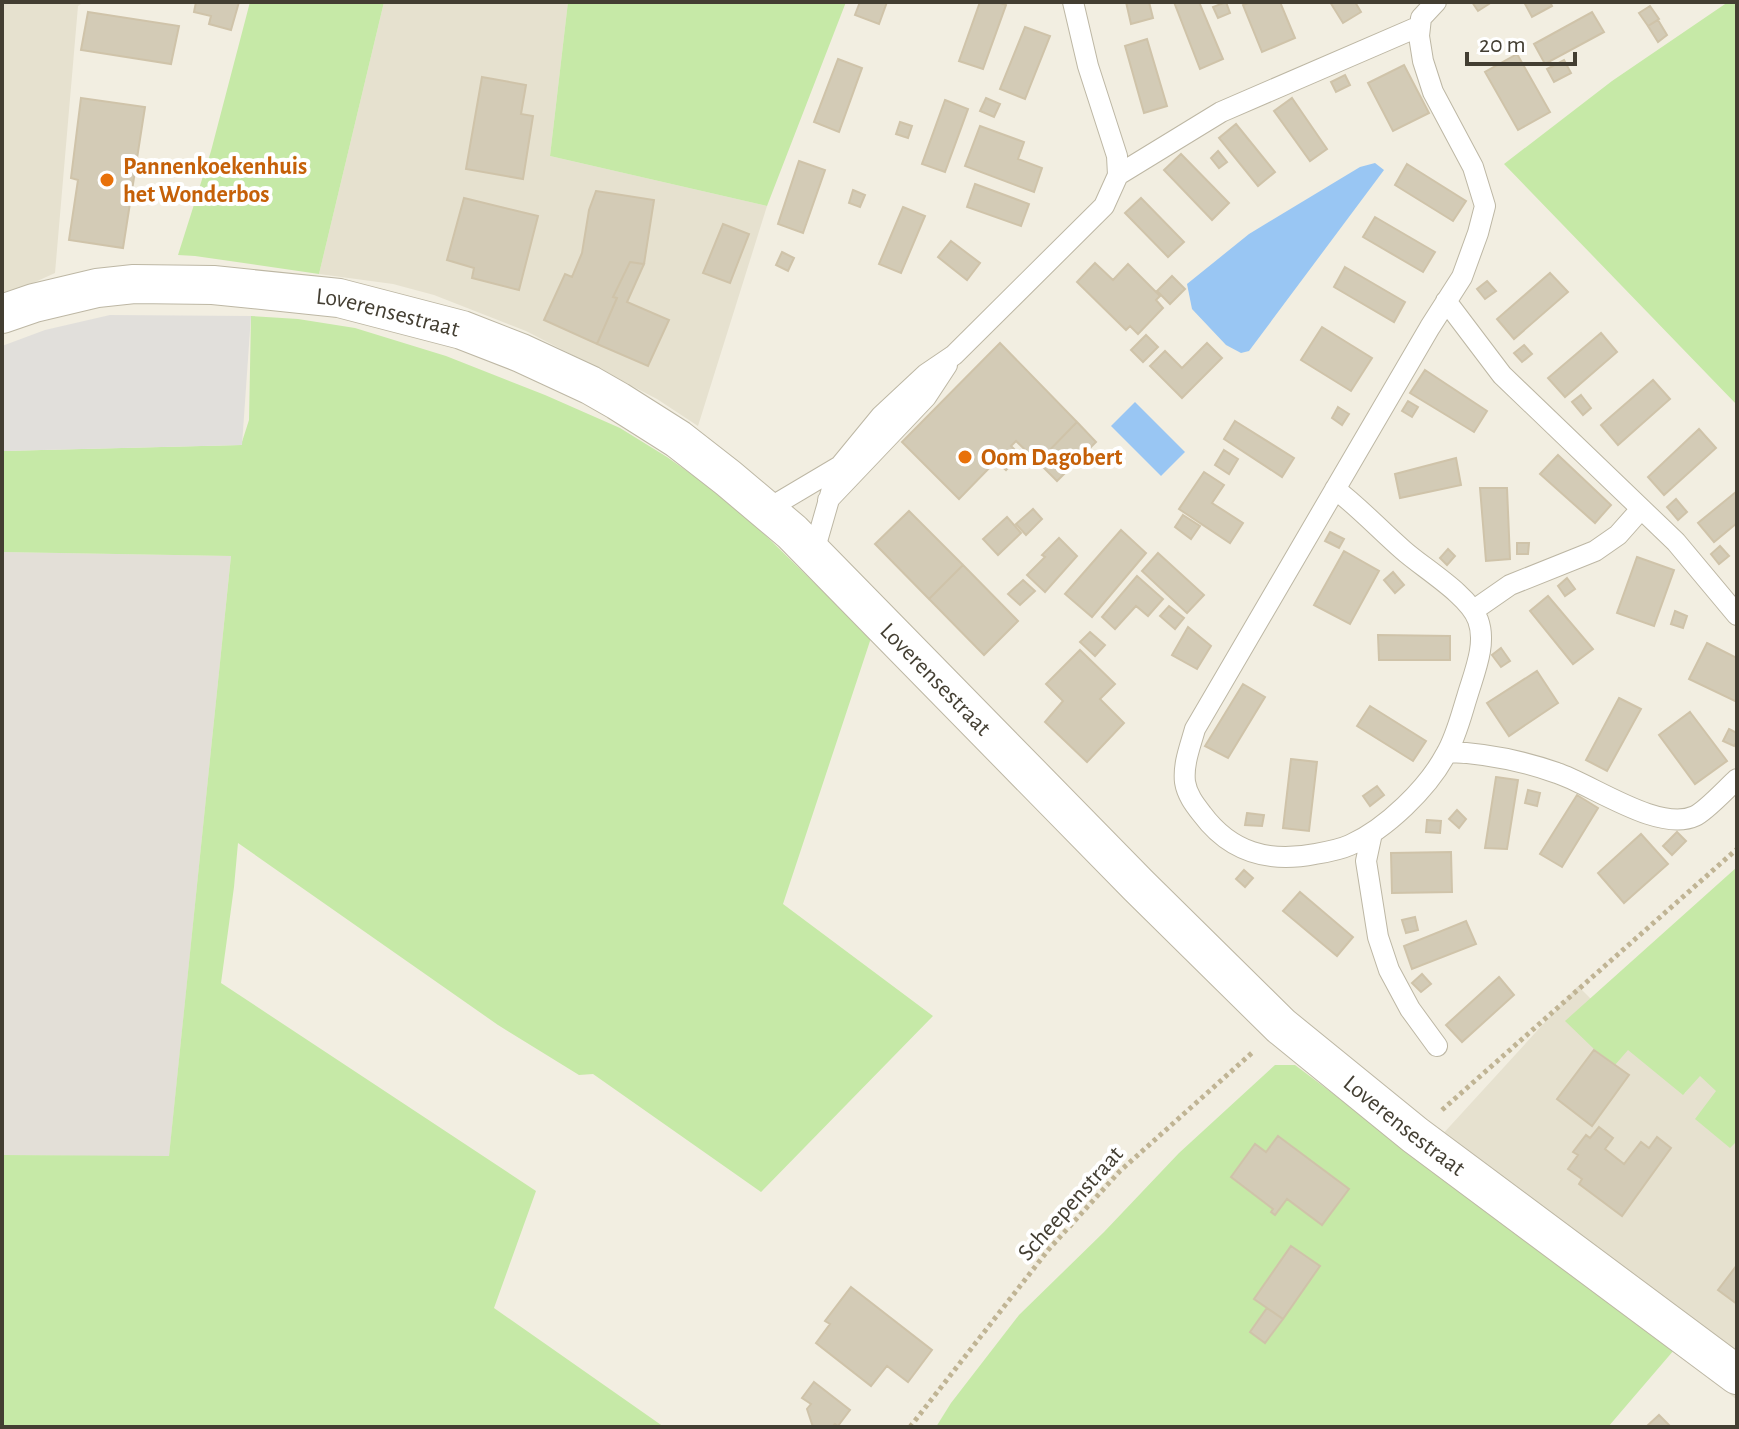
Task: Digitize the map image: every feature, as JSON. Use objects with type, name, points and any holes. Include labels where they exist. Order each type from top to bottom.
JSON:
[{"type":"street","name":"Loverensestraat","points":[[2,314],[97,288],[149,284],[213,285],[339,298],[462,330],[590,385],[678,439],[792,532],[1139,886],[1281,1026],[1415,1135],[1737,1375]]},
{"type":"lane","points":[[813,555],[840,466],[881,416],[926,374],[954,355],[1104,206],[1118,175],[1117,156],[1088,66],[1073,2]]},
{"type":"lane","points":[[1335,489],[1474,610],[1480,622],[1480,653],[1447,752],[1410,801],[1372,833],[1353,844],[1324,853],[1289,858],[1263,855],[1229,842],[1218,833],[1192,801],[1185,785],[1185,764],[1195,729],[1335,489],[1446,301],[1462,277],[1470,258],[1485,206],[1473,167],[1433,92],[1423,61],[1419,36],[1421,18],[1436,2]]},
{"type":"lane","points":[[1118,175],[1221,112],[1420,26]]},
{"type":"lane","points":[[1446,301],[1502,375],[1676,542],[1737,615]]},
{"type":"lane","points":[[828,500],[926,397],[954,355]]},
{"type":"lane","points":[[766,510],[840,466]]},
{"type":"lane","points":[[1474,610],[1510,585],[1595,551],[1618,535],[1641,509]]},
{"type":"lane","points":[[1447,752],[1473,752],[1520,761],[1578,781],[1636,810],[1679,820],[1696,816],[1737,779]]},
{"type":"lane","points":[[1372,833],[1366,861],[1378,937],[1389,970],[1410,1009],[1437,1046]]},
{"type":"path","points":[[1415,1135],[1737,849]]},
{"type":"path","name":"Scheepenstraat","points":[[910,1427],[1049,1249],[1109,1182],[1281,1026]]},
{"type":"shaded area","points":[[2,2],[84,2],[78,6],[55,273],[2,297]]},
{"type":"shaded area","points":[[384,2],[568,2],[550,156],[767,206],[698,426],[657,399],[526,331],[434,295],[393,284],[319,274]]},
{"type":"shaded area","points":[[110,315],[251,316],[242,445],[2,451],[2,346],[45,330]]},
{"type":"shaded area","points":[[2,552],[231,556],[169,1157],[2,1155]]},
{"type":"shaded area","points":[[1578,986],[1685,1093],[1737,1022],[1737,1400],[1430,1148]]},
{"type":"green space","points":[[250,2],[384,2],[319,274],[178,255],[211,151]]},
{"type":"green space","points":[[568,2],[846,2],[767,206],[550,156]]},
{"type":"green space","points":[[1728,2],[1737,2],[1737,405],[1504,164],[1612,81]]},
{"type":"green space","points":[[251,316],[298,319],[355,328],[446,356],[620,428],[731,502],[871,638],[783,904],[933,1016],[761,1192],[593,1074],[579,1075],[498,1025],[238,843],[221,983],[536,1191],[494,1308],[664,1427],[2,1427],[2,1155],[169,1156],[231,556],[2,552],[2,451],[241,445],[249,420]]},
{"type":"green space","points":[[1737,867],[1737,1141],[1730,1148],[1695,1119],[1716,1091],[1700,1076],[1683,1095],[1628,1050],[1615,1065],[1565,1021]]},
{"type":"green space","points":[[1275,1065],[1295,1065],[1674,1350],[1608,1427],[936,1427],[1019,1315],[1179,1153]]},
{"type":"water","points":[[1375,163],[1384,170],[1249,351],[1241,353],[1226,345],[1192,309],[1187,284],[1249,234],[1360,167]]},
{"type":"water","points":[[1135,402],[1185,452],[1161,476],[1111,426]]},
{"type":"building","points":[[196,2],[239,2],[231,30],[209,24],[211,16],[194,12]]},
{"type":"building","points":[[860,2],[887,2],[879,24],[855,15]]},
{"type":"building","points":[[980,2],[1006,5],[983,69],[959,61]]},
{"type":"building","points":[[1126,2],[1149,2],[1153,18],[1131,24]]},
{"type":"building","points":[[1174,2],[1199,2],[1223,59],[1200,69]]},
{"type":"building","points":[[1226,2],[1230,13],[1218,18],[1213,7]]},
{"type":"building","points":[[1280,2],[1295,38],[1262,52],[1243,5]]},
{"type":"building","points":[[1330,2],[1355,2],[1361,12],[1343,23]]},
{"type":"building","points":[[1472,2],[1488,2],[1489,4],[1478,11]]},
{"type":"building","points":[[1524,2],[1550,2],[1552,6],[1532,17]]},
{"type":"building","points":[[1650,6],[1659,19],[1648,26],[1639,13]]},
{"type":"building","points":[[88,12],[179,26],[171,64],[81,50]]},
{"type":"building","points":[[1592,12],[1604,32],[1545,64],[1534,44]]},
{"type":"building","points":[[1658,20],[1667,35],[1658,42],[1648,26]]},
{"type":"building","points":[[1025,27],[1050,36],[1025,99],[1000,89]]},
{"type":"building","points":[[1147,39],[1167,106],[1144,113],[1125,46]]},
{"type":"building","points":[[1517,54],[1550,112],[1518,130],[1485,72]]},
{"type":"building","points":[[838,59],[862,68],[839,132],[814,122]]},
{"type":"building","points":[[1564,60],[1571,73],[1554,82],[1547,69]]},
{"type":"building","points":[[1404,65],[1429,113],[1393,131],[1368,83]]},
{"type":"building","points":[[1345,75],[1350,85],[1336,92],[1331,82]]},
{"type":"building","points":[[482,77],[526,85],[521,114],[533,116],[523,179],[466,169]]},
{"type":"building","points":[[81,98],[145,107],[123,248],[69,240],[78,180],[71,178]]},
{"type":"building","points":[[986,98],[1000,104],[994,117],[980,111]]},
{"type":"building","points":[[1292,98],[1327,149],[1310,161],[1274,111]]},
{"type":"building","points":[[945,100],[968,109],[945,172],[922,164]]},
{"type":"building","points":[[900,122],[912,126],[908,138],[896,134]]},
{"type":"building","points":[[1236,124],[1275,172],[1258,186],[1219,138]]},
{"type":"building","points":[[980,126],[1024,142],[1018,159],[1042,168],[1034,192],[965,166]]},
{"type":"building","points":[[1218,151],[1227,162],[1219,168],[1211,158]]},
{"type":"building","points":[[1181,154],[1229,203],[1212,220],[1164,170]]},
{"type":"building","points":[[799,161],[825,170],[803,233],[778,224]]},
{"type":"building","points":[[1407,164],[1466,201],[1453,221],[1395,185]]},
{"type":"building","points":[[975,184],[1029,204],[1021,226],[967,207]]},
{"type":"building","points":[[853,190],[865,195],[860,207],[849,203]]},
{"type":"building","points":[[596,191],[654,200],[644,264],[630,262],[613,297],[617,298],[597,344],[544,320],[565,274],[572,277],[582,253],[589,210]]},
{"type":"building","points":[[464,198],[538,216],[519,290],[472,278],[474,268],[447,260]]},
{"type":"building","points":[[1141,198],[1184,242],[1168,257],[1125,213]]},
{"type":"building","points":[[903,207],[925,216],[901,273],[879,264]]},
{"type":"building","points":[[1375,217],[1435,252],[1423,272],[1363,237]]},
{"type":"building","points":[[723,224],[749,234],[730,283],[703,273]]},
{"type":"building","points":[[951,241],[980,263],[967,280],[938,257]]},
{"type":"building","points":[[782,252],[794,258],[788,271],[776,265]]},
{"type":"building","points":[[630,262],[644,264],[627,302],[669,320],[648,366],[597,344],[617,298],[613,297]]},
{"type":"building","points":[[1095,263],[1113,280],[1128,264],[1160,296],[1156,300],[1163,308],[1138,334],[1130,326],[1126,330],[1077,282]]},
{"type":"building","points":[[1345,267],[1405,302],[1394,322],[1334,287]]},
{"type":"building","points":[[1550,273],[1568,292],[1514,339],[1497,319]]},
{"type":"building","points":[[1172,276],[1185,289],[1170,304],[1157,291]]},
{"type":"building","points":[[1487,281],[1496,291],[1485,299],[1477,289]]},
{"type":"building","points":[[1322,327],[1372,358],[1351,391],[1301,360]]},
{"type":"building","points":[[1601,333],[1617,352],[1565,397],[1548,378]]},
{"type":"building","points":[[1146,335],[1158,347],[1143,362],[1131,350]]},
{"type":"building","points":[[1000,343],[1077,422],[1038,462],[1016,441],[1011,446],[1020,455],[1006,470],[996,461],[959,499],[902,442]]},
{"type":"building","points":[[1207,343],[1222,358],[1182,398],[1150,366],[1165,351],[1182,368]]},
{"type":"building","points":[[1524,345],[1532,354],[1522,362],[1514,353]]},
{"type":"building","points":[[1425,370],[1487,411],[1474,432],[1410,393]]},
{"type":"building","points":[[1653,380],[1670,399],[1618,445],[1601,425]]},
{"type":"building","points":[[1581,395],[1591,408],[1583,415],[1572,402]]},
{"type":"building","points":[[1408,401],[1418,407],[1412,417],[1402,411]]},
{"type":"building","points":[[1338,407],[1349,414],[1342,425],[1332,418]]},
{"type":"building","points":[[1235,421],[1294,458],[1282,477],[1224,439]]},
{"type":"building","points":[[1077,422],[1096,442],[1057,481],[1038,462]]},
{"type":"building","points":[[1699,429],[1716,448],[1664,495],[1648,477]]},
{"type":"building","points":[[1224,450],[1238,459],[1229,474],[1215,465]]},
{"type":"building","points":[[1558,455],[1611,505],[1595,523],[1540,474]]},
{"type":"building","points":[[1456,458],[1461,485],[1400,498],[1395,474]]},
{"type":"building","points":[[1204,472],[1224,485],[1212,503],[1243,523],[1230,543],[1179,509]]},
{"type":"building","points":[[1480,488],[1507,488],[1510,559],[1486,561]]},
{"type":"building","points":[[1737,491],[1737,523],[1714,542],[1698,523]]},
{"type":"building","points":[[1676,499],[1687,512],[1678,520],[1667,507]]},
{"type":"building","points":[[1033,509],[1042,519],[1026,535],[1016,524]]},
{"type":"building","points":[[909,511],[963,565],[929,599],[875,544]]},
{"type":"building","points":[[1183,515],[1200,526],[1191,539],[1175,527]]},
{"type":"building","points":[[1007,517],[1021,533],[998,555],[983,539]]},
{"type":"building","points":[[1121,530],[1146,553],[1092,617],[1065,594]]},
{"type":"building","points":[[1330,532],[1344,539],[1339,548],[1325,541]]},
{"type":"building","points":[[1059,538],[1077,556],[1045,592],[1027,575]]},
{"type":"building","points":[[1517,543],[1529,543],[1528,554],[1517,554]]},
{"type":"building","points":[[1720,546],[1729,556],[1719,564],[1711,554]]},
{"type":"building","points":[[1448,549],[1455,556],[1447,565],[1440,558]]},
{"type":"building","points":[[1344,551],[1379,571],[1350,624],[1314,605]]},
{"type":"building","points":[[1158,553],[1204,595],[1187,613],[1142,571]]},
{"type":"building","points":[[1637,557],[1674,570],[1654,626],[1617,613]]},
{"type":"building","points":[[963,565],[1018,621],[984,655],[929,599]]},
{"type":"building","points":[[1393,572],[1404,585],[1395,593],[1384,580]]},
{"type":"building","points":[[1137,576],[1163,599],[1148,616],[1136,606],[1115,629],[1102,617]]},
{"type":"building","points":[[1567,578],[1575,589],[1565,596],[1558,586]]},
{"type":"building","points":[[1023,580],[1035,591],[1020,605],[1008,594]]},
{"type":"building","points":[[1548,596],[1593,649],[1573,664],[1530,611]]},
{"type":"building","points":[[1169,606],[1184,618],[1175,629],[1160,616]]},
{"type":"building","points":[[1675,611],[1687,616],[1683,628],[1671,624]]},
{"type":"building","points":[[1188,627],[1211,646],[1197,669],[1172,655]]},
{"type":"building","points":[[1090,632],[1105,645],[1095,656],[1080,642]]},
{"type":"building","points":[[1378,635],[1450,636],[1450,660],[1379,660]]},
{"type":"building","points":[[1707,643],[1737,658],[1737,702],[1689,679]]},
{"type":"building","points":[[1501,648],[1510,661],[1501,667],[1492,655]]},
{"type":"building","points":[[1080,650],[1115,684],[1100,699],[1124,723],[1087,762],[1045,722],[1063,701],[1046,684]]},
{"type":"building","points":[[1537,671],[1558,703],[1509,736],[1487,703]]},
{"type":"building","points":[[1243,684],[1265,697],[1228,758],[1205,746]]},
{"type":"building","points":[[1619,698],[1641,709],[1607,771],[1586,760]]},
{"type":"building","points":[[1370,706],[1426,741],[1413,761],[1357,726]]},
{"type":"building","points":[[1690,712],[1727,761],[1695,784],[1659,735]]},
{"type":"building","points":[[1729,729],[1737,733],[1734,746],[1723,741]]},
{"type":"building","points":[[1291,759],[1317,762],[1309,831],[1283,828]]},
{"type":"building","points":[[1496,777],[1518,780],[1507,849],[1485,848]]},
{"type":"building","points":[[1377,786],[1384,795],[1370,806],[1363,796]]},
{"type":"building","points":[[1528,790],[1540,793],[1537,806],[1525,803]]},
{"type":"building","points":[[1577,795],[1598,808],[1562,867],[1540,854]]},
{"type":"building","points":[[1457,810],[1466,819],[1459,828],[1449,819]]},
{"type":"building","points":[[1247,813],[1264,815],[1262,826],[1245,825]]},
{"type":"building","points":[[1427,820],[1441,821],[1440,833],[1426,832]]},
{"type":"building","points":[[1677,832],[1686,841],[1672,855],[1663,846]]},
{"type":"building","points":[[1641,834],[1668,864],[1624,903],[1598,873]]},
{"type":"building","points":[[1451,852],[1452,892],[1392,893],[1391,853]]},
{"type":"building","points":[[1244,870],[1253,878],[1245,887],[1236,879]]},
{"type":"building","points":[[1300,892],[1353,937],[1337,956],[1283,911]]},
{"type":"building","points":[[1415,917],[1418,930],[1406,933],[1402,920]]},
{"type":"building","points":[[1466,921],[1476,944],[1412,969],[1404,946]]},
{"type":"building","points":[[1422,974],[1431,984],[1421,992],[1412,983]]},
{"type":"building","points":[[1499,977],[1514,995],[1462,1042],[1446,1025]]},
{"type":"building","points":[[1594,1050],[1629,1075],[1592,1126],[1557,1099]]},
{"type":"building","points":[[1599,1127],[1613,1138],[1605,1149],[1624,1164],[1641,1142],[1649,1148],[1657,1137],[1671,1148],[1622,1216],[1579,1184],[1582,1179],[1568,1169],[1578,1155],[1573,1152],[1586,1135],[1590,1138]]},
{"type":"building","points":[[1278,1136],[1349,1189],[1322,1225],[1287,1199],[1275,1215],[1271,1212],[1273,1209],[1231,1177],[1255,1144],[1266,1152]]},
{"type":"building","points":[[1291,1246],[1320,1266],[1283,1319],[1254,1299]]},
{"type":"building","points":[[1737,1265],[1737,1304],[1718,1290]]},
{"type":"building","points":[[851,1287],[932,1350],[908,1382],[887,1366],[871,1386],[816,1343],[830,1324],[825,1321]]},
{"type":"building","points":[[1267,1308],[1283,1319],[1265,1343],[1250,1332]]},
{"type":"building","points":[[814,1382],[850,1410],[838,1426],[813,1427],[807,1409],[811,1404],[802,1398]]},
{"type":"building","points":[[1659,1415],[1671,1427],[1646,1427]]},
{"type":"place","name":"Pannenkoekenhuis het Wonderbos","points":[[107,180]]},
{"type":"place","name":"Oom Dagobert","points":[[965,457]]}]
